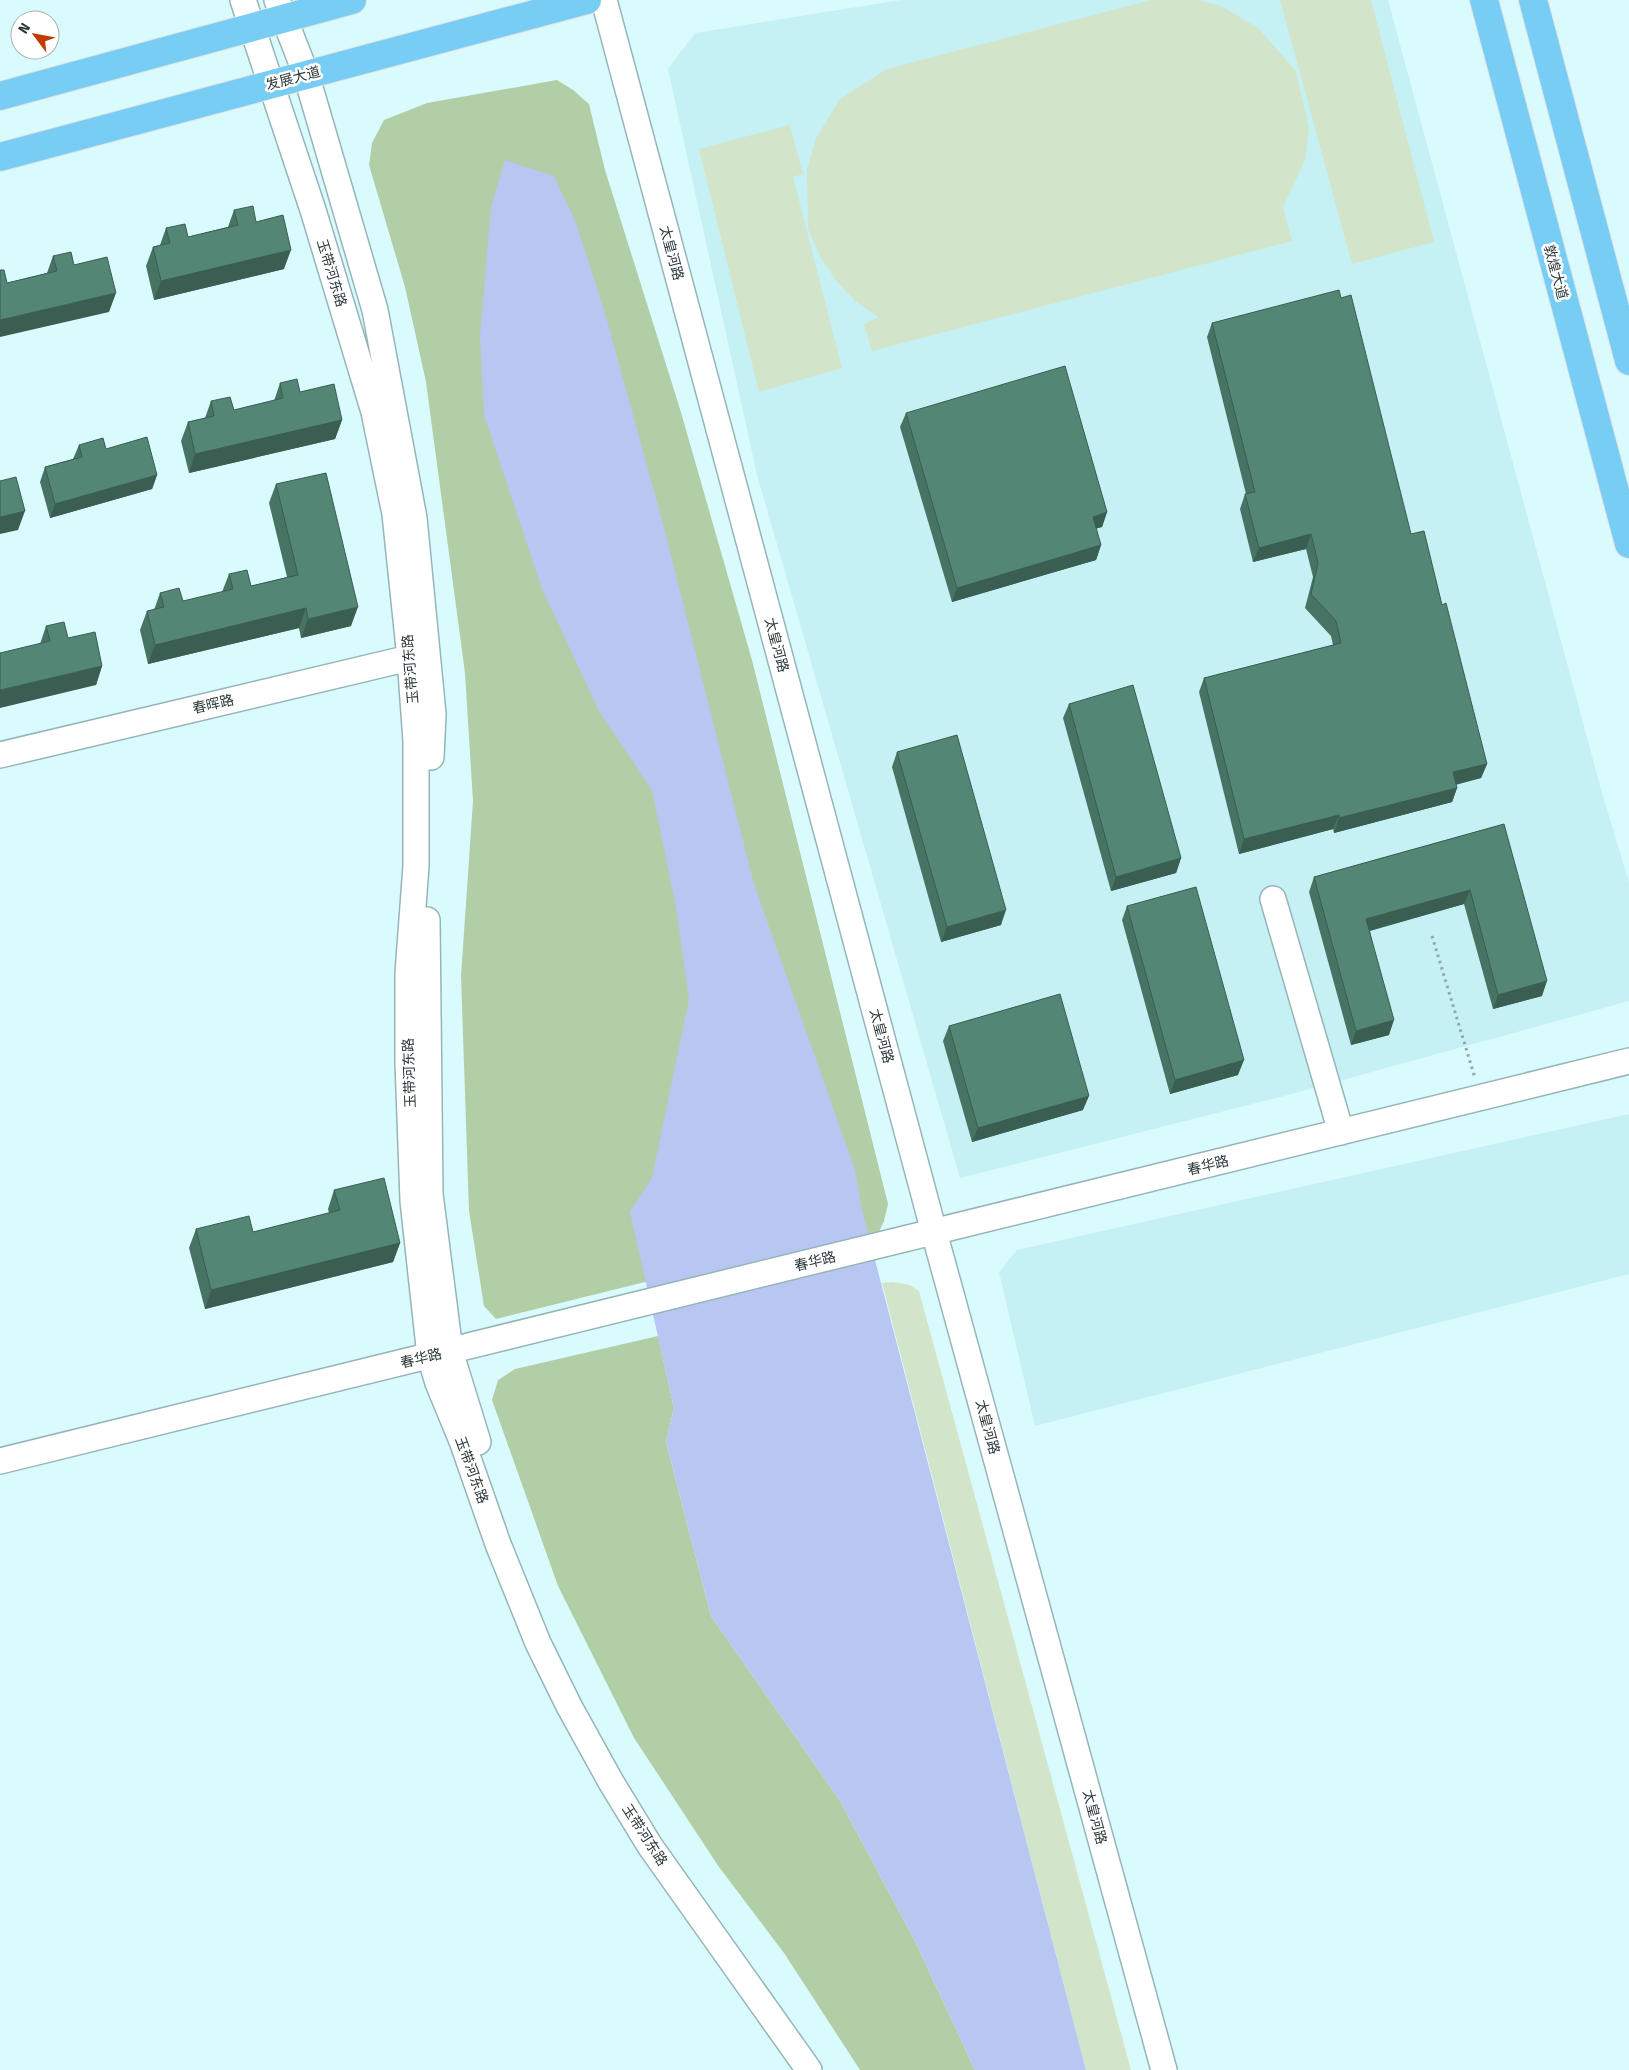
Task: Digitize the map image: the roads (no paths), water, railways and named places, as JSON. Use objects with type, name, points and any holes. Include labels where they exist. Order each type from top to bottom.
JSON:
[{"type":"main road","points":[[0,96],[252,27],[281,9],[352,0]]},
{"type":"main road","name":"发展大道","points":[[0,157],[587,0]]},
{"type":"main road","name":"敦煌大道","points":[[1484,0],[1629,544]]},
{"type":"main road","points":[[1533,0],[1629,361]]},
{"type":"street","name":"玉带河东路","points":[[243,0],[313,210],[374,412],[395,514],[419,656]]},
{"type":"street","name":"太皇河路","points":[[604,0],[934,1232],[1164,2070]]},
{"type":"street","name":"玉带河东路","points":[[281,9],[306,74],[374,310],[414,518],[419,656],[416,741],[416,856],[408,973],[408,1062],[413,1201],[440,1354],[559,1660],[642,1811],[825,2070]]},
{"type":"street","name":"春晖路","points":[[0,754],[419,656]]},
{"type":"street","points":[[1273,899],[1341,1132]]},
{"type":"street","name":"春华路","points":[[0,1461],[634,1307],[890,1242],[1629,1061]]},
{"type":"street","name":"玉带河东路","points":[[440,1354],[438,1383],[462,1441],[498,1544],[538,1643],[569,1706],[611,1782],[650,1846],[809,2070]]}]
